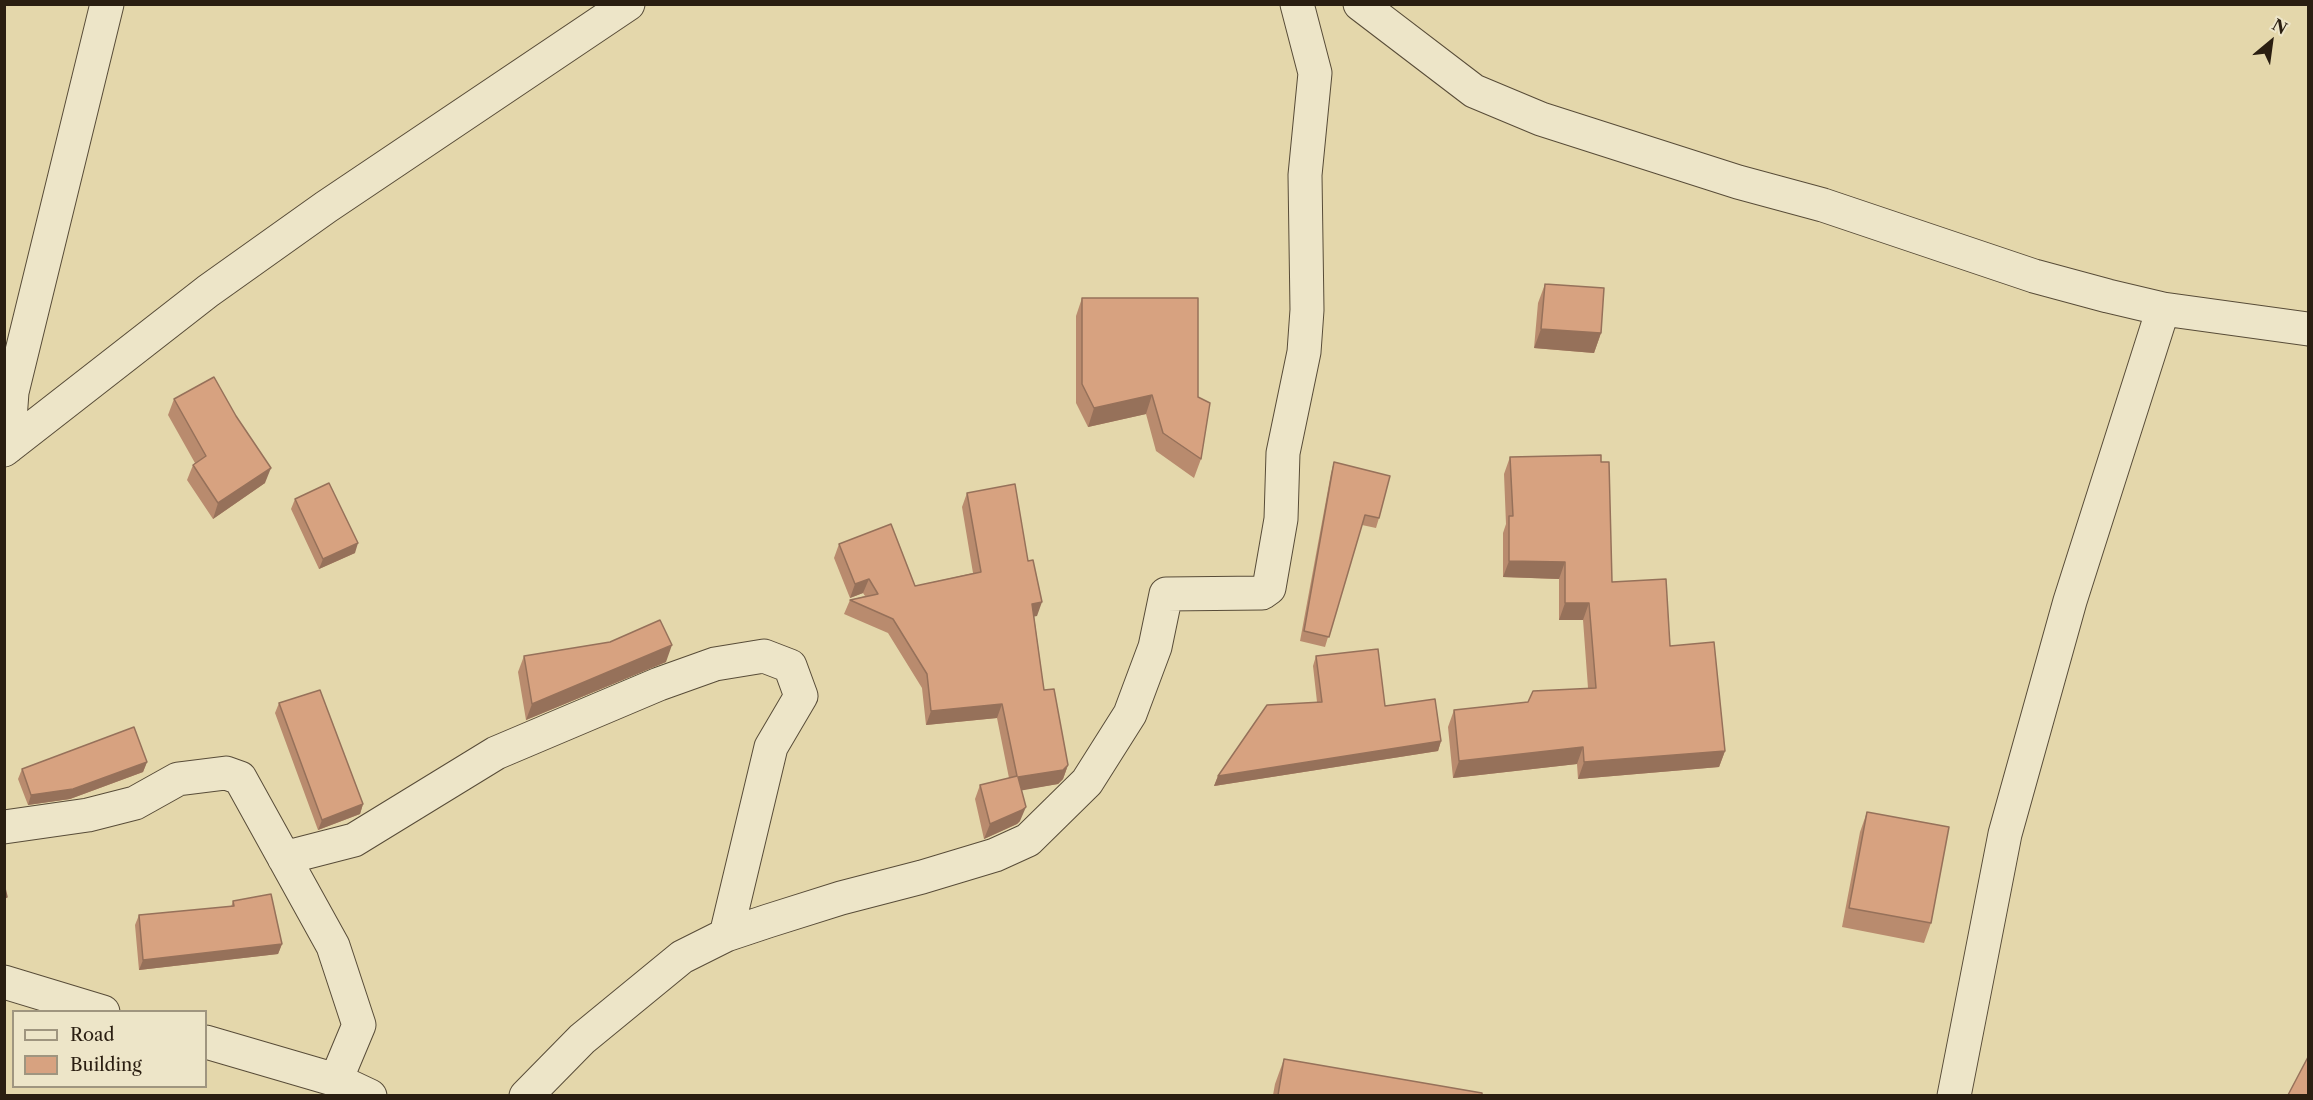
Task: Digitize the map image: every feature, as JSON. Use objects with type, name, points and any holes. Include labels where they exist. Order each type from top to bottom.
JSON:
[{"type":"street","points":[[6,448],[12,392],[108,4]]},
{"type":"street","points":[[6,448],[208,291],[326,207],[628,4]]},
{"type":"street","points":[[526,1095],[582,1039],[682,957],[726,935],[841,898],[985,858],[1028,840],[1087,782],[1130,714],[1155,647],[1166,594],[1262,593],[1269,588],[1281,519],[1283,453],[1304,352],[1307,310],[1305,175],[1315,74],[1297,4]]},
{"type":"street","points":[[1360,4],[1474,91],[1541,119],[1738,182],[1855,215],[2034,276],[2163,309],[2308,329]]},
{"type":"street","points":[[1954,1095],[2005,834],[2070,601],[2163,309]]},
{"type":"street","points":[[284,858],[354,840],[496,753],[715,664],[764,656],[790,666],[801,696],[771,747],[726,935]]},
{"type":"street","points":[[4,827],[88,815],[135,803],[178,779],[226,773],[240,778],[333,946],[359,1025],[336,1080]]},
{"type":"street","points":[[4,982],[100,1010]]},
{"type":"street","points":[[207,1042],[336,1080],[370,1095]]},
{"type":"building","points":[[1545,284],[1604,288],[1601,333],[1541,329]]},
{"type":"building","points":[[1082,298],[1198,298],[1198,397],[1210,403],[1201,459],[1163,433],[1152,395],[1094,408],[1082,384]]},
{"type":"building","points":[[214,377],[236,416],[271,468],[218,503],[193,465],[206,456],[174,399]]},
{"type":"building","points":[[1601,455],[1601,462],[1609,462],[1612,582],[1666,579],[1670,646],[1714,642],[1725,751],[1584,762],[1583,747],[1459,761],[1454,710],[1528,702],[1533,691],[1596,688],[1589,603],[1565,603],[1565,562],[1509,561],[1509,516],[1513,516],[1510,457]]},
{"type":"building","points":[[1334,462],[1390,476],[1379,518],[1365,515],[1329,637],[1304,631]]},
{"type":"building","points":[[329,483],[358,543],[323,559],[295,499]]},
{"type":"building","points":[[1015,484],[1028,561],[1033,560],[1042,602],[1032,604],[1044,690],[1054,689],[1068,765],[1063,770],[1018,777],[1026,807],[990,824],[980,785],[1017,776],[1002,704],[931,711],[927,674],[893,619],[850,600],[878,594],[869,579],[855,584],[839,544],[891,524],[915,586],[981,572],[967,493]]},
{"type":"building","points":[[660,620],[672,645],[532,704],[524,656],[610,642]]},
{"type":"building","points":[[1378,649],[1385,706],[1435,699],[1441,741],[1218,776],[1267,705],[1322,702],[1316,656]]},
{"type":"building","points":[[320,690],[363,804],[322,820],[279,703]]},
{"type":"building","points":[[134,727],[147,762],[73,789],[31,795],[22,769]]},
{"type":"building","points":[[1867,812],[1949,827],[1931,923],[1849,908]]},
{"type":"building","points":[[271,894],[282,944],[143,960],[139,915],[234,906],[233,901]]},
{"type":"building","points":[[2308,1057],[2308,1095],[2288,1095]]},
{"type":"building","points":[[1284,1059],[1482,1093],[1482,1095],[1278,1095]]}]
